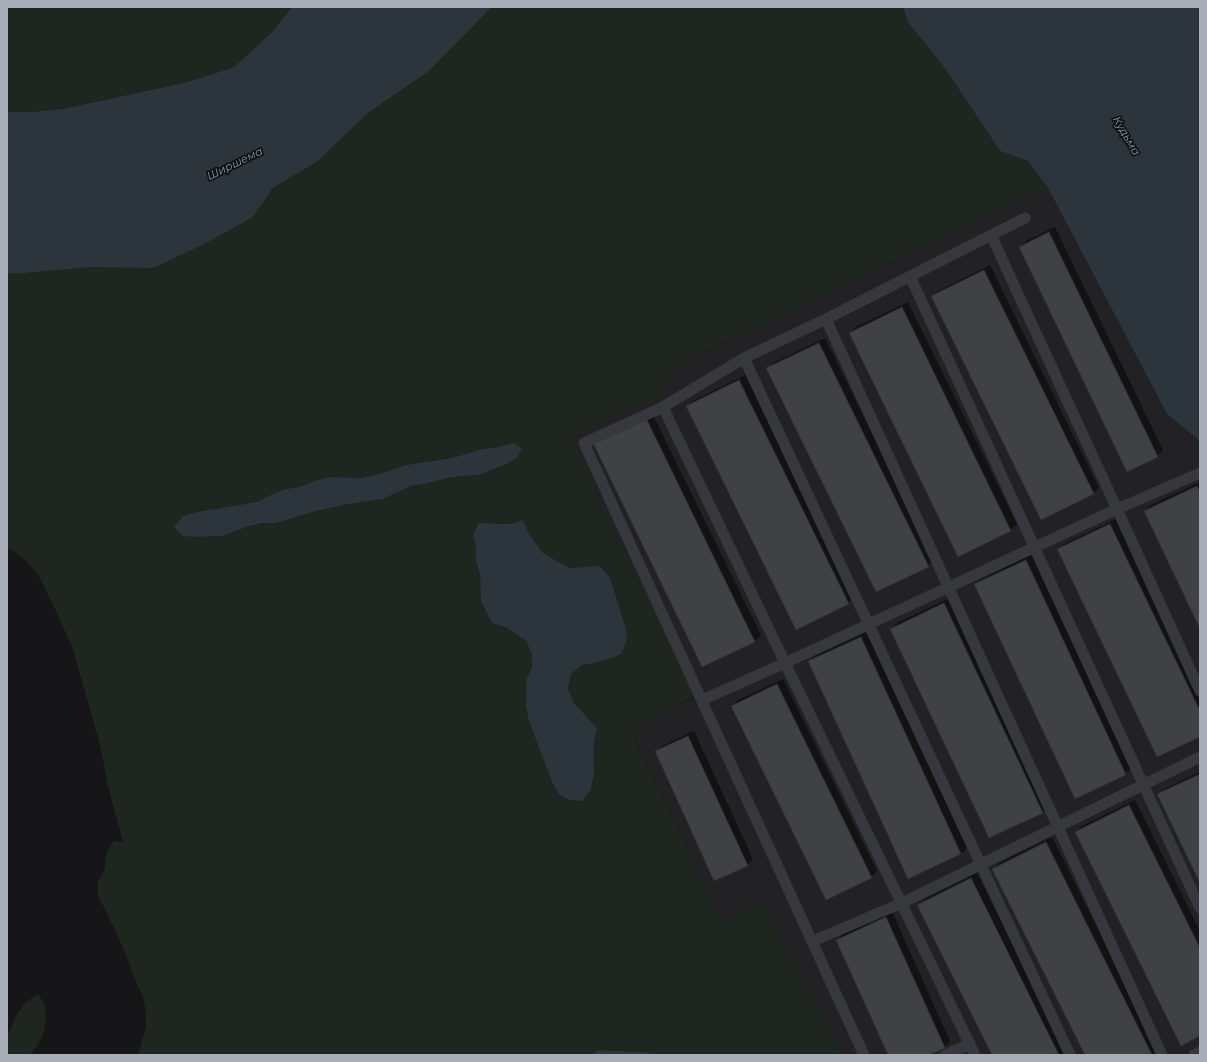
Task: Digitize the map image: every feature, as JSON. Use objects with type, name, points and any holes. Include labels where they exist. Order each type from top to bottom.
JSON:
[{"type":"lane","points":[[864,1055],[584,443],[663,407],[744,358],[826,319],[1025,218]]},
{"type":"lane","points":[[991,235],[1200,691]]},
{"type":"lane","points":[[910,276],[1200,908]]},
{"type":"lane","points":[[826,319],[1162,1055]]},
{"type":"lane","points":[[744,358],[1070,1055]]},
{"type":"lane","points":[[663,407],[975,1055]]},
{"type":"lane","points":[[702,700],[1117,509],[1200,473]]},
{"type":"lane","points":[[812,942],[902,903],[1200,757]]},
{"type":"lane","points":[[946,1055],[970,1044]]},
{"type":"lane","points":[[1194,1055],[1200,1052]]},
{"type":"shaded area","points":[[7,7],[292,7],[271,33],[234,67],[188,82],[62,109],[31,112],[7,112]]},
{"type":"shaded area","points":[[492,7],[903,7],[909,22],[944,67],[1000,151],[1028,161],[1048,188],[674,366],[659,396],[570,434],[696,695],[631,732],[723,922],[761,902],[843,1055],[662,1055],[643,1052],[598,1050],[591,1055],[138,1055],[146,1027],[146,1012],[143,996],[136,983],[125,952],[98,896],[98,881],[105,869],[106,854],[114,841],[123,842],[108,786],[100,745],[73,649],[56,611],[39,576],[26,561],[10,549],[7,549],[7,273],[25,273],[93,267],[253,217],[273,188],[318,161],[368,113],[429,71]],"holes":[[[498,447],[517,458],[479,475],[452,477],[411,486],[383,499],[316,511],[276,523],[262,523],[249,526],[223,536],[196,537],[174,527],[183,516],[197,512],[258,502],[285,489],[300,487],[314,481],[330,477],[360,478],[376,475],[406,465],[452,458],[482,449]],[[523,520],[529,534],[542,552],[555,560],[570,568],[600,566],[610,578],[625,625],[609,659],[582,665],[571,673],[568,689],[574,703],[597,728],[594,743],[594,773],[558,793],[552,782],[543,757],[526,679],[532,667],[532,654],[526,641],[505,627],[492,623],[481,601],[480,575],[476,562],[476,548],[473,535],[494,523],[509,524]]]},
{"type":"shaded area","points":[[1048,188],[1167,414],[1200,441],[1200,1055],[843,1055],[761,902],[723,922],[631,731],[696,696],[569,434],[659,396],[674,366]]},
{"type":"shaded area","points":[[38,994],[45,1005],[46,1018],[44,1032],[38,1045],[30,1055],[7,1055],[7,1037],[17,1014],[26,1002]]},
{"type":"water","name":"Ширшема","points":[[292,7],[492,7],[429,71],[368,113],[318,161],[273,188],[253,217],[204,244],[153,268],[93,267],[25,273],[7,273],[7,112],[31,112],[62,109],[188,82],[234,67],[271,33]]},
{"type":"water","name":"Кудьма","points":[[903,7],[1200,7],[1200,441],[1167,414],[1048,188],[1028,161],[1000,151],[944,67],[908,22]]},
{"type":"water","points":[[514,443],[522,448],[517,458],[506,464],[479,475],[452,477],[411,486],[383,499],[316,511],[276,523],[262,523],[249,526],[223,536],[183,536],[174,527],[183,516],[197,512],[257,502],[285,489],[300,487],[314,481],[330,477],[360,478],[376,475],[406,465],[452,458],[482,449]]},
{"type":"water","points":[[523,520],[529,534],[542,552],[555,560],[570,568],[600,566],[610,578],[625,625],[627,640],[621,654],[595,663],[582,665],[571,674],[568,689],[574,703],[597,728],[594,743],[594,773],[591,789],[582,801],[569,800],[558,793],[552,782],[529,721],[526,707],[526,679],[532,667],[532,654],[526,641],[505,627],[492,623],[481,601],[480,575],[476,562],[476,548],[473,535],[479,523],[509,524]]},
{"type":"water","points":[[598,1050],[643,1052],[662,1055],[591,1055]]},
{"type":"building","points":[[1049,232],[1158,457],[1127,472],[1019,247]]},
{"type":"building","points":[[984,270],[1094,494],[1041,520],[931,296]]},
{"type":"building","points":[[902,307],[1011,531],[958,557],[849,333]]},
{"type":"building","points":[[819,343],[929,567],[876,592],[766,368]]},
{"type":"building","points":[[739,380],[849,604],[796,630],[686,406]]},
{"type":"building","points":[[646,418],[755,642],[702,667],[593,443]]},
{"type":"building","points":[[1197,486],[1200,492],[1200,629],[1144,511]]},
{"type":"building","points":[[1110,524],[1200,711],[1200,737],[1157,757],[1057,549]]},
{"type":"building","points":[[1026,560],[1126,775],[1075,799],[974,584]]},
{"type":"building","points":[[944,603],[1043,813],[989,838],[890,629]]},
{"type":"building","points":[[861,637],[961,854],[908,879],[808,661]]},
{"type":"building","points":[[777,684],[872,878],[826,900],[731,706]]},
{"type":"building","points":[[688,736],[748,866],[714,881],[655,751]]},
{"type":"building","points":[[1200,774],[1200,883],[1157,794]]},
{"type":"building","points":[[1129,805],[1200,948],[1200,1036],[1181,1046],[1075,832]]},
{"type":"building","points":[[1046,842],[1152,1055],[1085,1055],[992,869]]},
{"type":"building","points":[[971,878],[1059,1055],[992,1055],[917,905]]},
{"type":"building","points":[[886,917],[945,1048],[929,1055],[888,1055],[836,940]]}]
